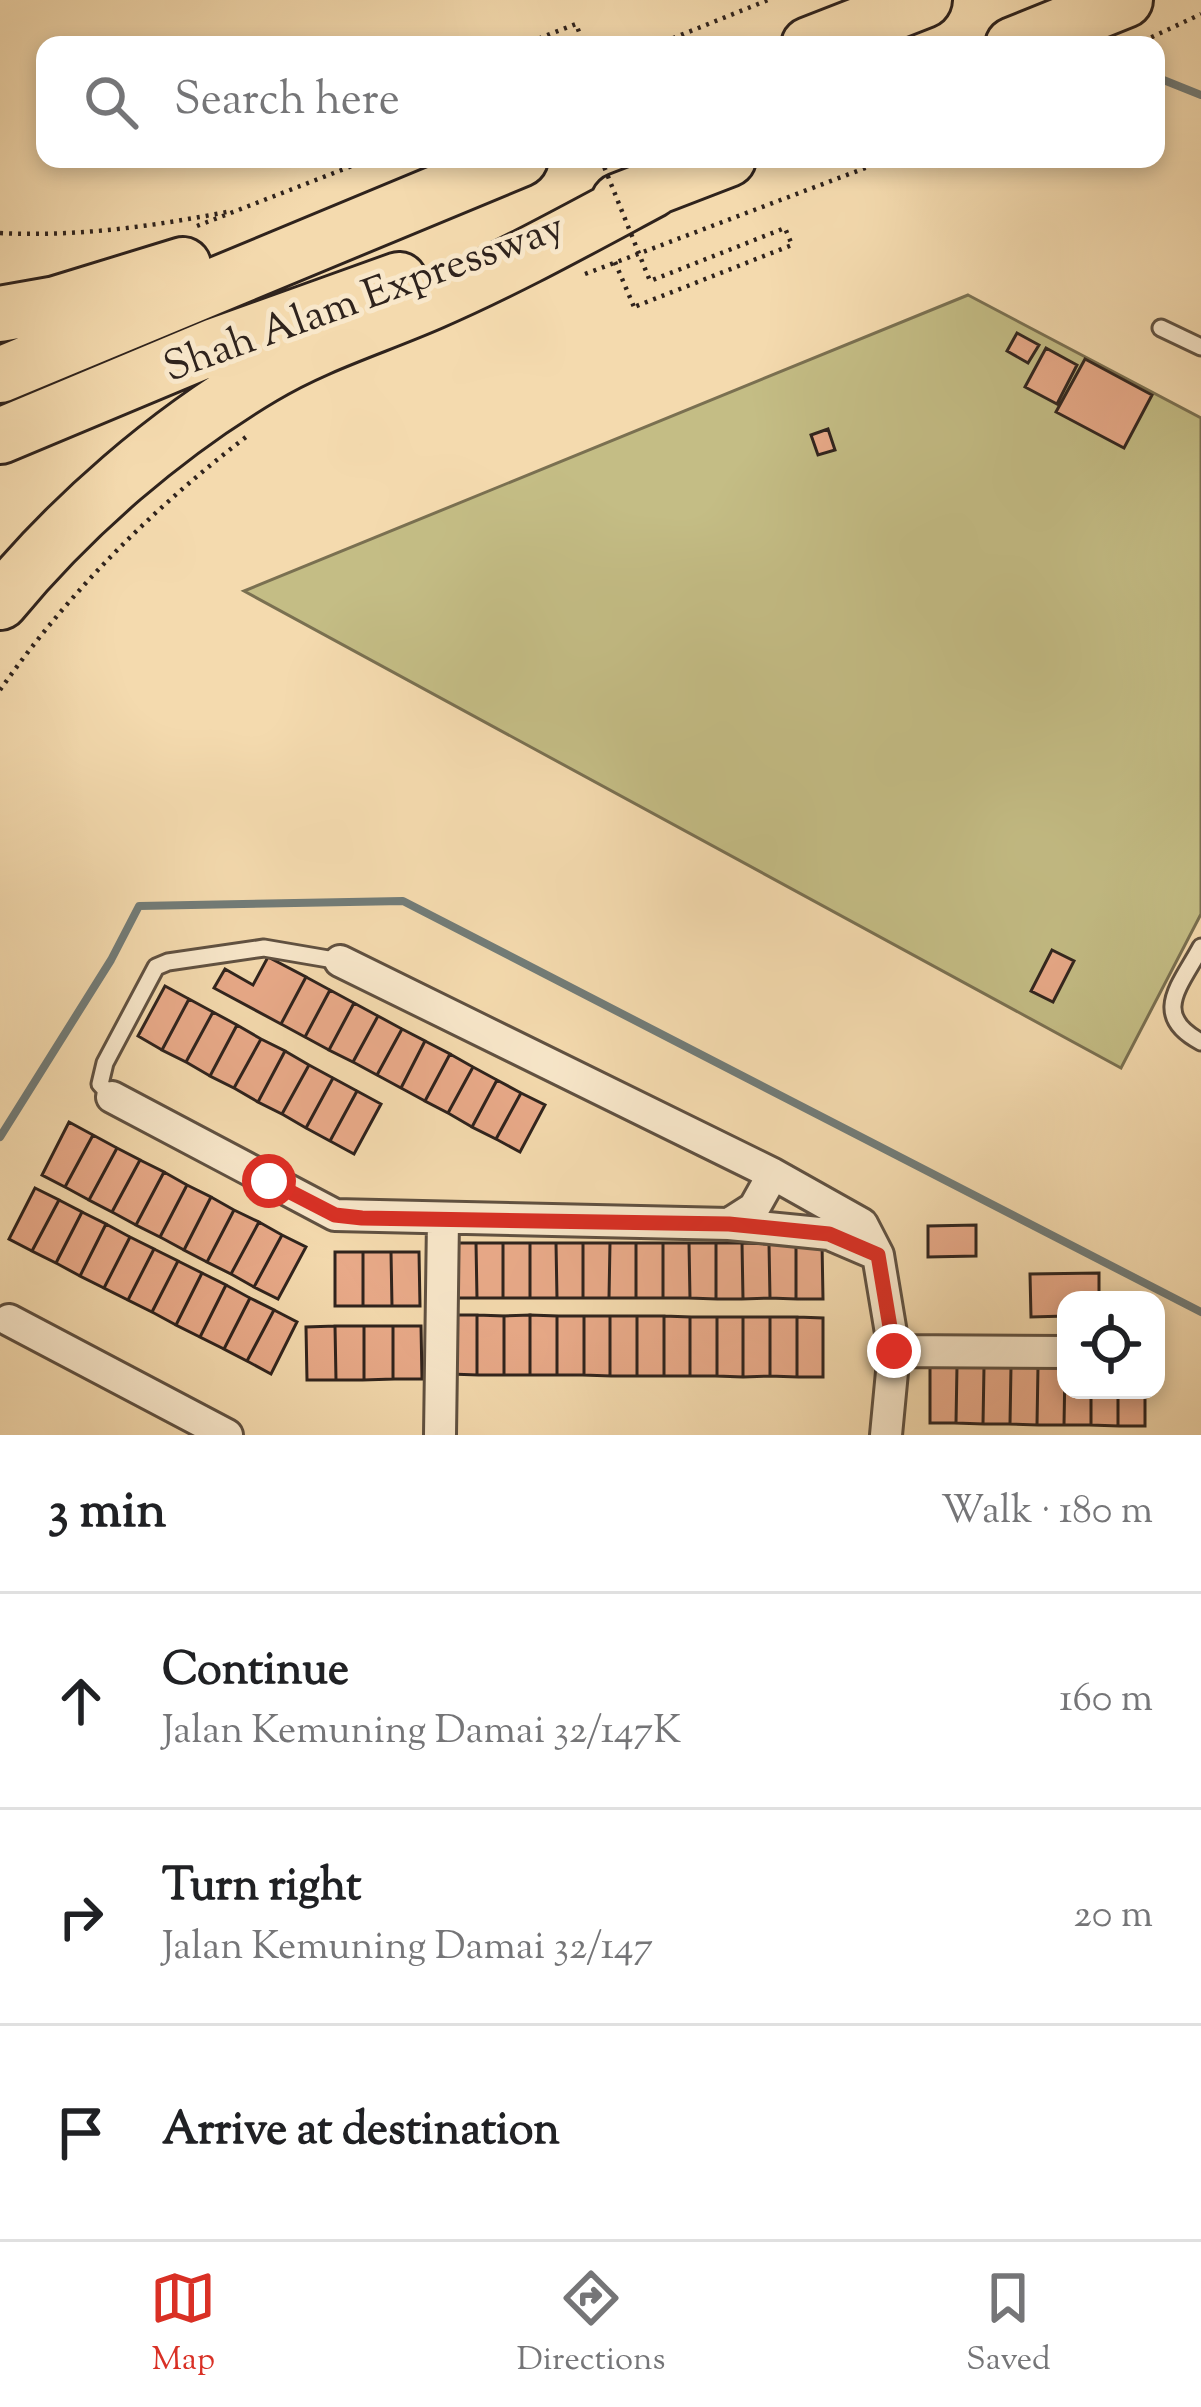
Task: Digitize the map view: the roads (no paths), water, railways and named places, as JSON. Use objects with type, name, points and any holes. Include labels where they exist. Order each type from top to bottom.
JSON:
[{"type":"highway","points":[[832,36],[924,0]]},
{"type":"highway","points":[[1035,36],[1125,0]]},
{"type":"highway","name":"Shah Alam Expressway","points":[[0,375],[497,168]]},
{"type":"highway","name":"Shah Alam Expressway","points":[[0,436],[214,346],[706,168]]},
{"type":"highway","points":[[0,602],[111,490],[194,422],[266,374],[438,299],[652,190]]},
{"type":"highway","points":[[0,314],[56,304],[199,260],[391,210]]},
{"type":"street","points":[[340,961],[773,1174],[862,1223],[878,1255],[894,1351],[886,1435]]},
{"type":"street","points":[[112,1097],[335,1215],[729,1224],[829,1234],[878,1255]]},
{"type":"street","points":[[729,1224],[754,1208],[773,1174]]},
{"type":"street","points":[[440,1435],[443,1220]]},
{"type":"street","points":[[9,1320],[227,1435]]},
{"type":"street","points":[[894,1351],[1057,1352]]},
{"type":"lane","points":[[1161,328],[1201,347]]},
{"type":"lane","points":[[112,1097],[100,1084],[105,1063],[156,967],[264,947],[340,961]]},
{"type":"lane","points":[[1201,947],[1173,998],[1172,1013],[1179,1030],[1201,1042]]},
{"type":"waterway","points":[[1165,81],[1201,95]]},
{"type":"waterway","points":[[0,1137],[111,960],[139,906],[403,901],[1201,1312]]}]
